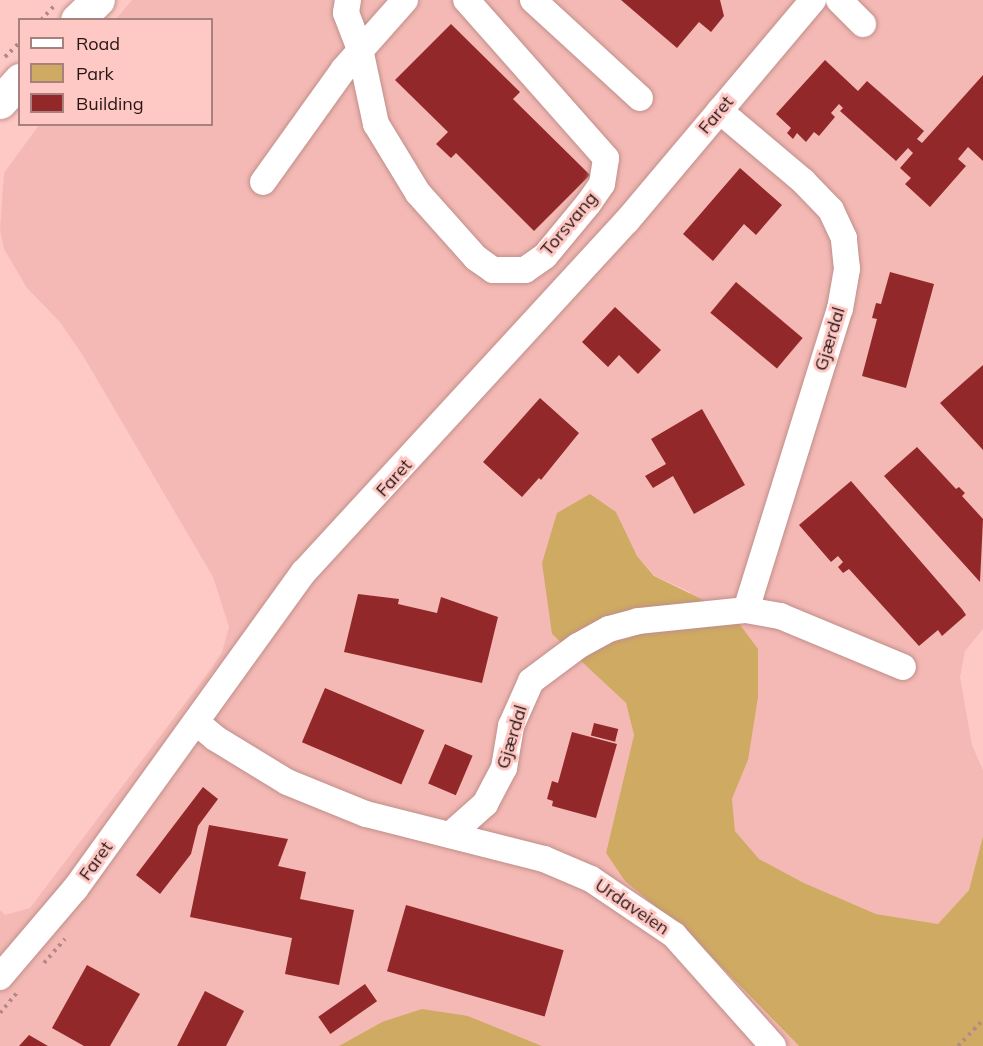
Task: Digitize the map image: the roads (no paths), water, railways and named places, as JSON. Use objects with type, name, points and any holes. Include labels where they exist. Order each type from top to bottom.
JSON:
[{"type":"main road","points":[[79,18],[98,0]]},
{"type":"main road","points":[[0,102],[18,82]]},
{"type":"street","name":"Torsvang","points":[[348,0],[346,13],[360,49],[376,124],[418,193],[476,258],[493,270],[525,270],[545,256],[588,204],[602,184],[606,158],[466,0]]},
{"type":"street","points":[[263,182],[360,49],[405,0]]},
{"type":"street","points":[[533,0],[640,98]]},
{"type":"street","points":[[839,0],[863,24]]},
{"type":"street","name":"Faret","points":[[0,977],[75,889],[304,572],[627,221],[720,111],[804,4]]},
{"type":"street","name":"Gjærdal","points":[[720,111],[803,181],[831,210],[844,238],[848,268],[840,309],[746,610]]},
{"type":"street","name":"Gjærdal","points":[[450,835],[485,804],[504,768],[511,726],[531,681],[609,629],[638,621],[746,610],[780,616],[903,667]]},
{"type":"street","points":[[196,722],[215,738],[287,782],[366,814],[450,835]]},
{"type":"street","name":"Urdaveien","points":[[450,835],[544,859],[591,879],[674,935],[772,1046]]}]
